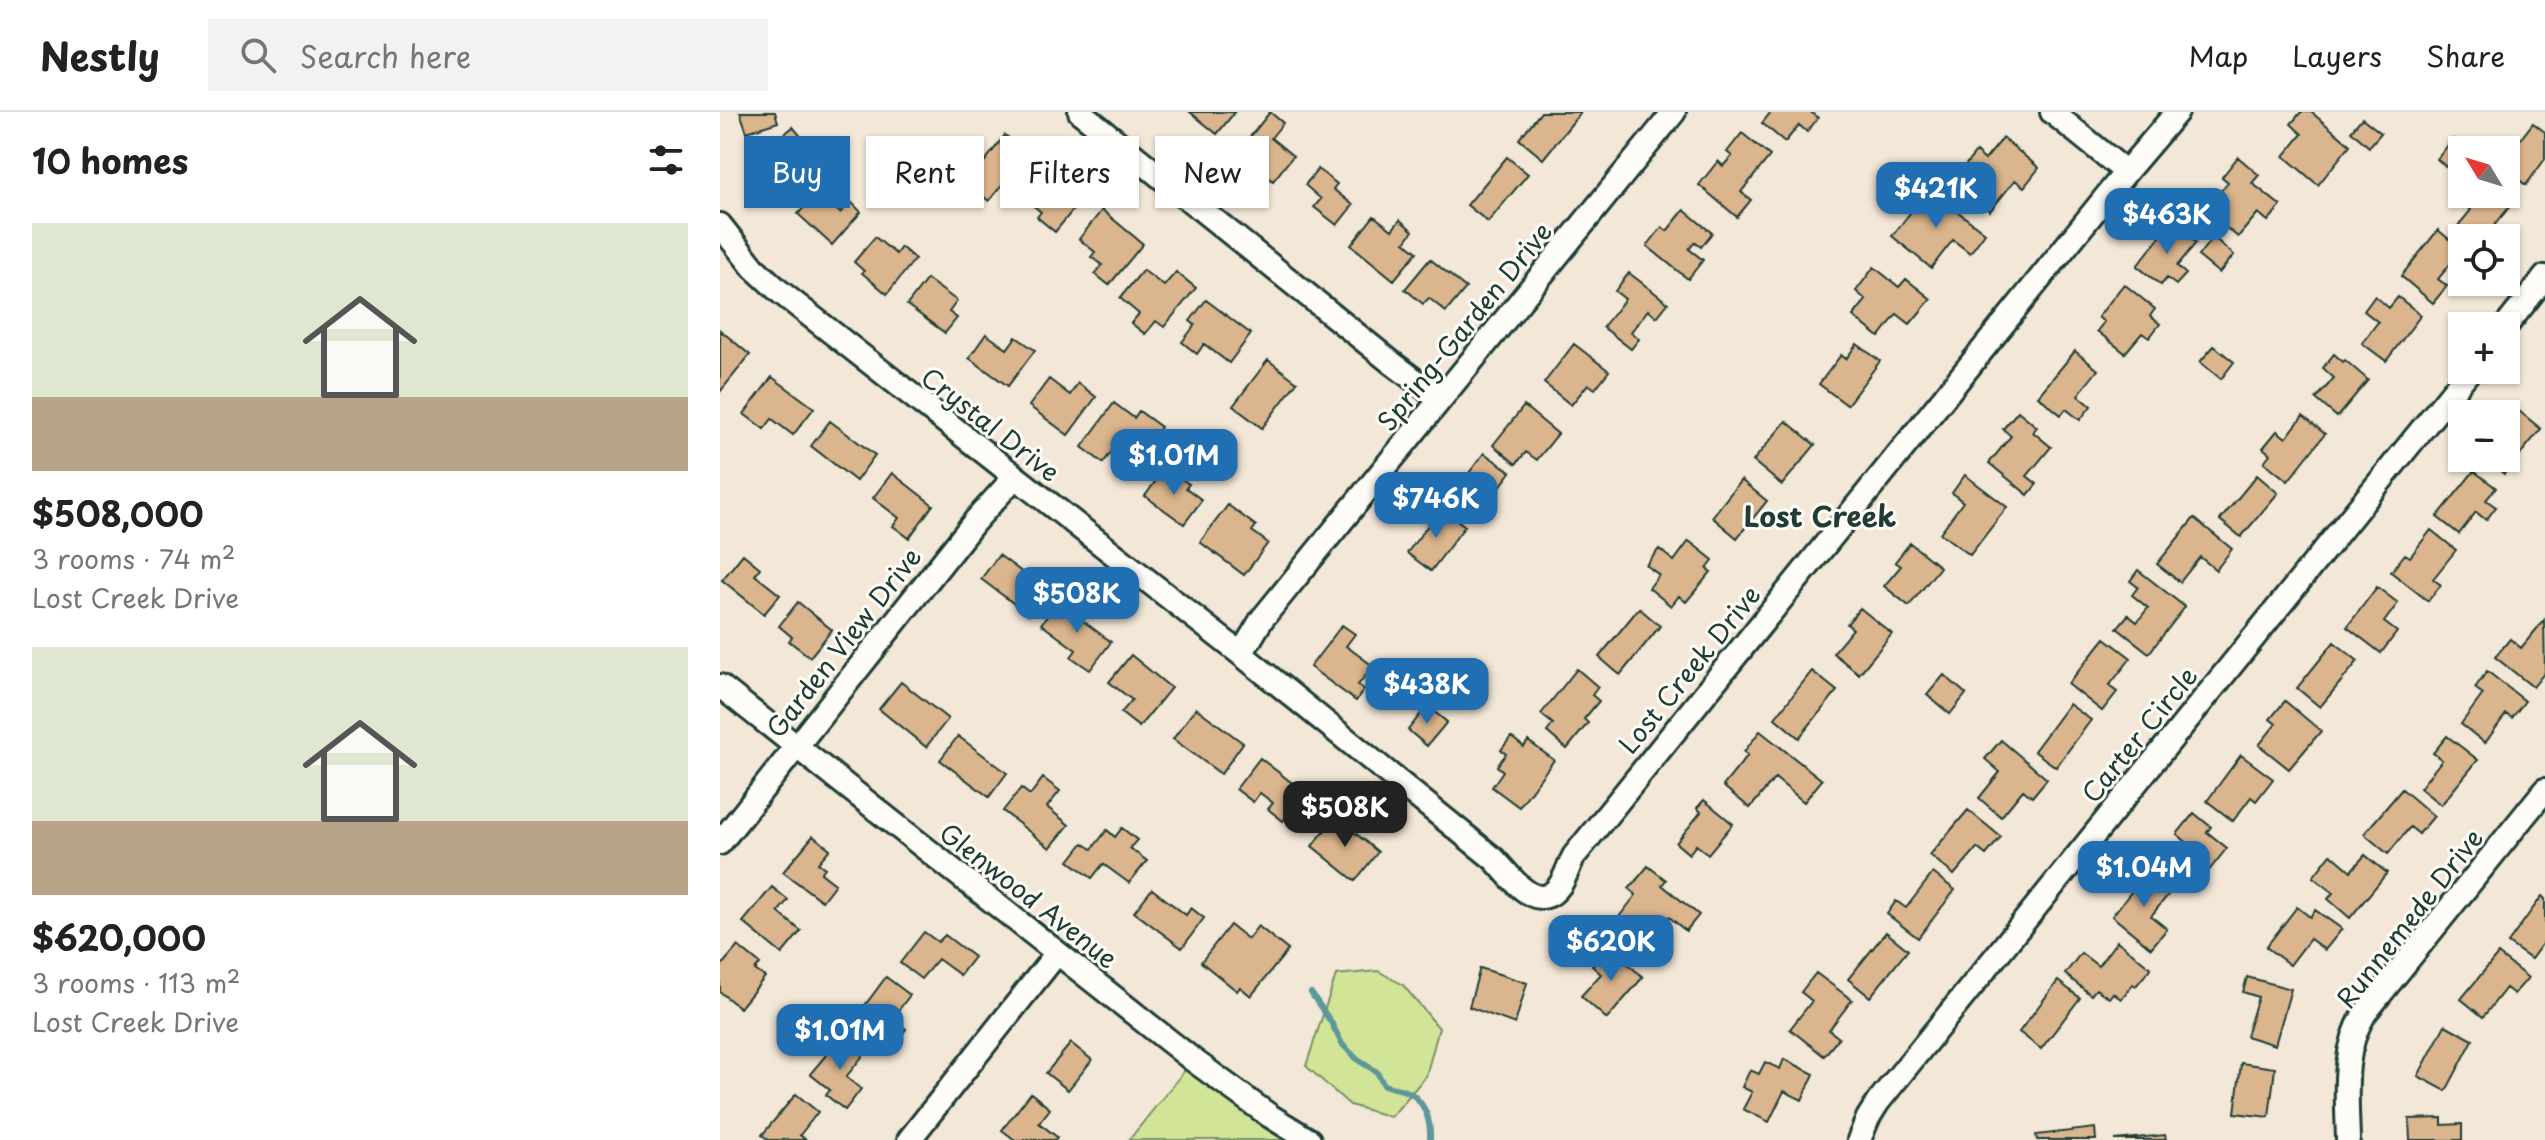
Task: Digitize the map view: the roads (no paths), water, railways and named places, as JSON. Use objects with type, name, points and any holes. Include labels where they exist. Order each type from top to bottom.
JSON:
[{"type":"street","points":[[1080,112],[1440,399]]},
{"type":"street","name":"Spring-Garden Drive","points":[[1241,654],[1262,619],[1674,112]]},
{"type":"street","points":[[2052,112],[2126,172]]},
{"type":"street","name":"Lost Creek Drive","points":[[1241,654],[1494,859],[1525,893],[1540,896],[1553,891],[1560,885],[1574,856],[2177,112]]},
{"type":"street","name":"Crystal Drive","points":[[720,225],[754,268],[779,291],[1241,654]]},
{"type":"street","points":[[2517,312],[2545,277]]},
{"type":"street","name":"Carter Circle","points":[[1859,1140],[1878,1102],[2459,384]]},
{"type":"street","name":"Garden View Drive","points":[[720,843],[975,521],[1014,478]]},
{"type":"street","name":"Glenwood Avenue","points":[[720,686],[1201,1067],[1309,1140]]},
{"type":"street","name":"Runnemede Drive","points":[[2348,1140],[2348,1053],[2358,1024],[2545,790]]},
{"type":"street","points":[[909,1140],[1057,953]]},
{"type":"waterway","points":[[1311,993],[1342,1044],[1358,1060],[1377,1072],[1384,1085],[1407,1092],[1420,1102],[1430,1127],[1430,1140]]},
{"type":"district","name":"Lost Creek","points":[[1820,515]]}]
